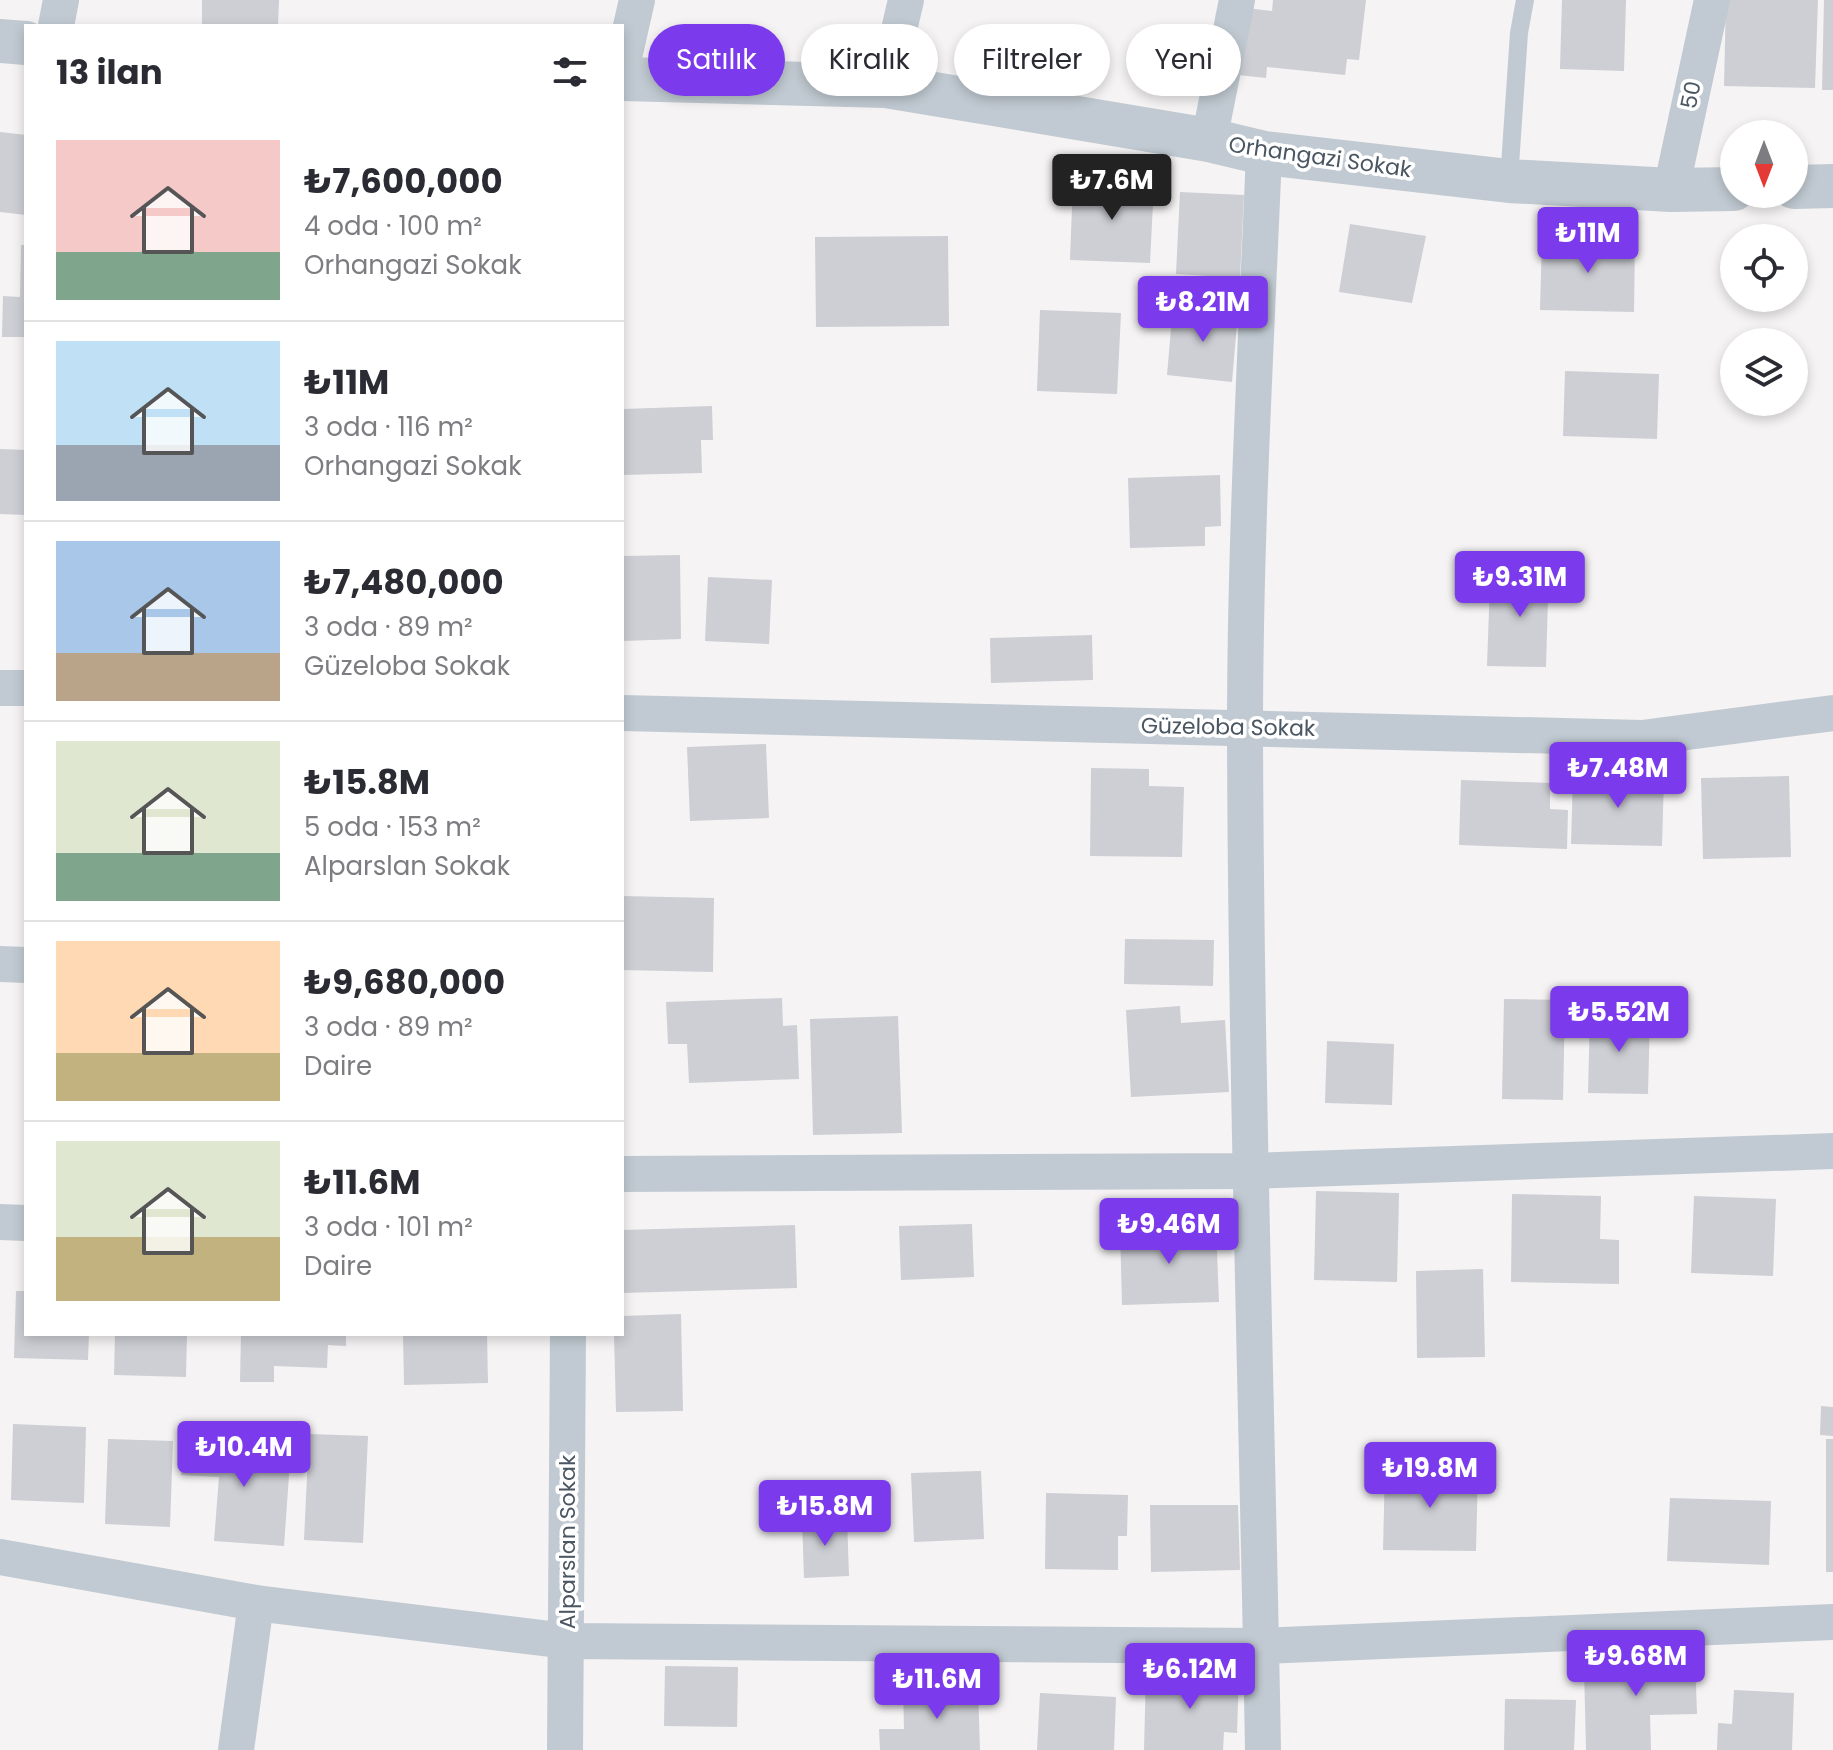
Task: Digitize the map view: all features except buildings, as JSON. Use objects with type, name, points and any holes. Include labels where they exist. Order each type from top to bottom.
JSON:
[{"type":"street","points":[[56,24],[61,0]]},
{"type":"street","points":[[624,57],[637,0]]},
{"type":"street","points":[[900,24],[906,0]]},
{"type":"street","points":[[1209,140],[1237,0]]},
{"type":"street","name":"50","points":[[1671,190],[1712,0]]},
{"type":"street","points":[[0,41],[24,43]]},
{"type":"street","name":"Orhangazi Sokak","points":[[624,79],[801,84]]},
{"type":"street","name":"Orhangazi Sokak","points":[[938,95],[1209,140],[1264,153],[1509,181],[1671,190],[1720,189]]},
{"type":"street","points":[[1263,1750],[1250,1171],[1245,727],[1251,460],[1264,153]]},
{"type":"street","points":[[1808,187],[1833,186]]},
{"type":"street","points":[[0,688],[24,688]]},
{"type":"street","name":"Güzeloba Sokak","points":[[624,713],[1642,738],[1833,713]]},
{"type":"street","points":[[0,964],[24,965]]},
{"type":"street","points":[[624,1174],[1250,1171],[1833,1151]]},
{"type":"street","points":[[0,1222],[24,1223]]},
{"type":"street","name":"Alparslan Sokak","points":[[565,1750],[568,1336]]},
{"type":"street","points":[[0,1557],[256,1603],[567,1641],[1261,1646],[1833,1622]]},
{"type":"street","points":[[236,1750],[256,1603]]},
{"type":"lane","points":[[1509,181],[1519,33],[1525,0]]}]
